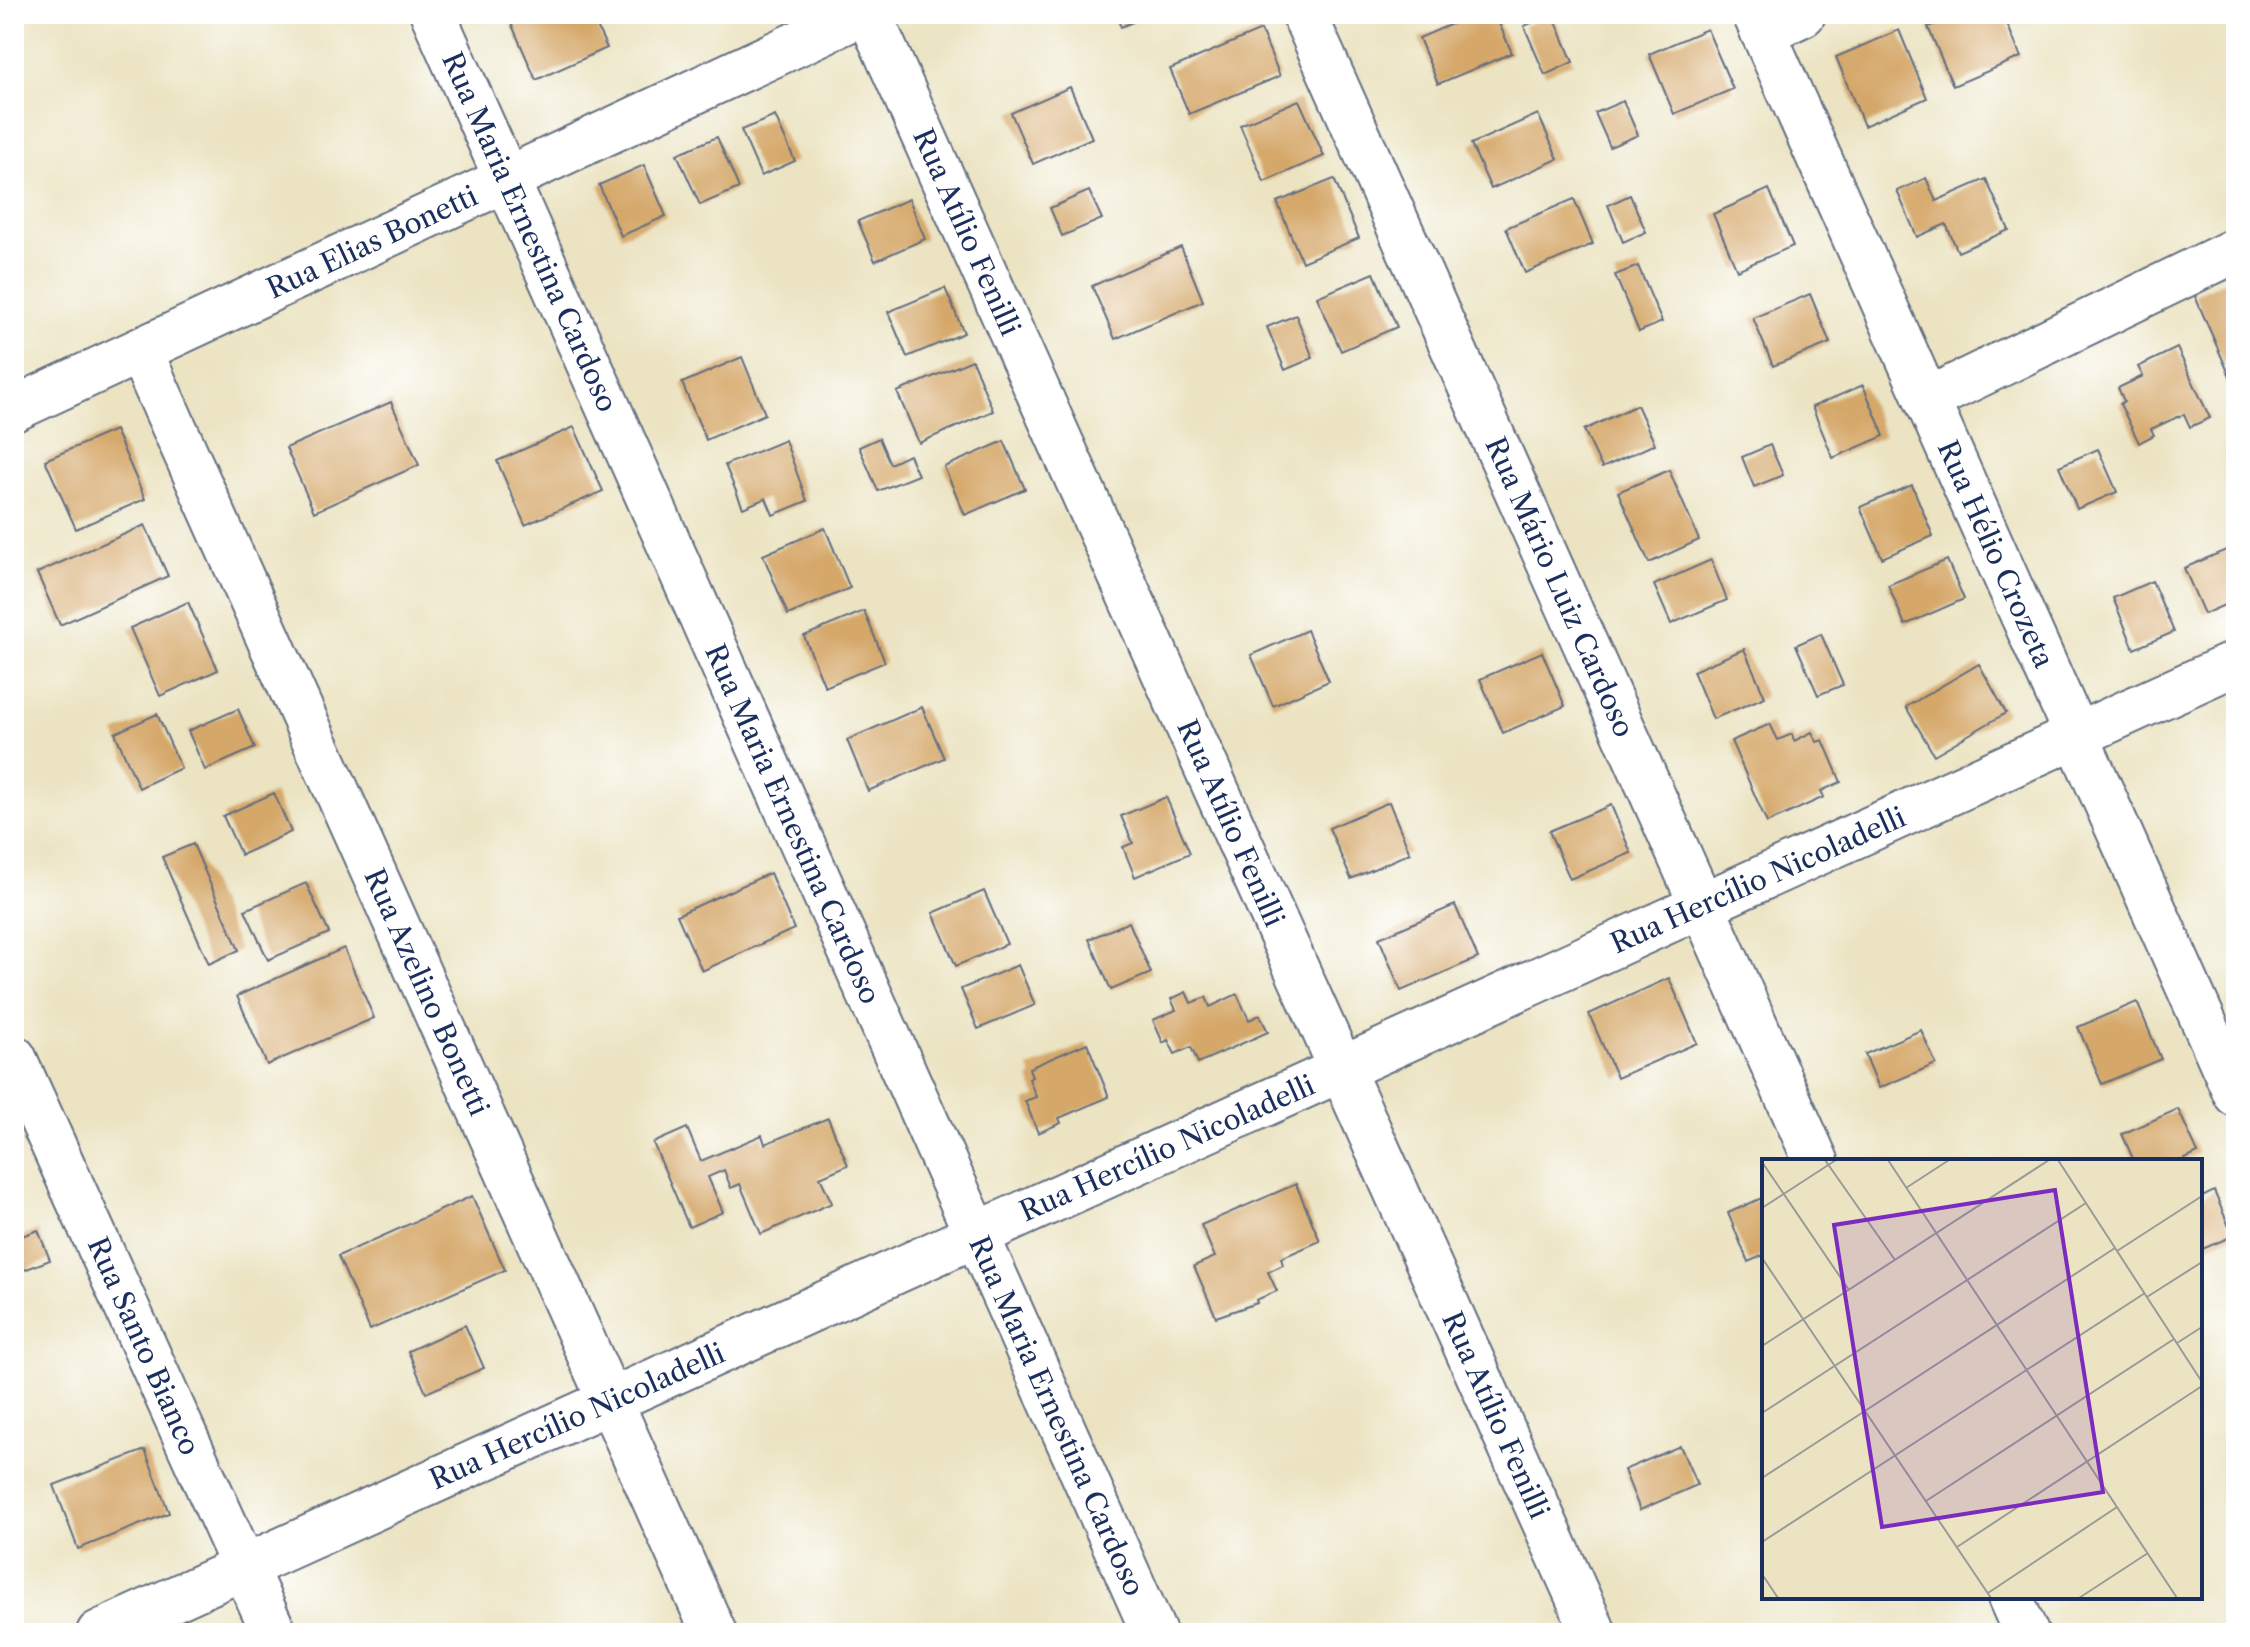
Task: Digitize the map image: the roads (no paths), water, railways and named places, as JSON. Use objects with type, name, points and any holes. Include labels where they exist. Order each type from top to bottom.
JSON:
[{"type":"street","name":"Rua Maria Ernestina Cardoso","points":[[433,14],[1154,1633]]},
{"type":"street","name":"Rua Elias Bonetti","points":[[14,409],[861,14]]},
{"type":"street","name":"Rua Atílio Fenilli","points":[[869,14],[1594,1633]]},
{"type":"street","name":"Rua Mário Luiz Cardoso","points":[[1304,14],[1815,1159]]},
{"type":"street","points":[[1759,23],[1803,14]]},
{"type":"street","name":"Rua Hélio Crozeta","points":[[1759,23],[2236,1094]]},
{"type":"street","points":[[1927,400],[2236,250]]},
{"type":"street","name":"Rua Azelino Bonetti","points":[[140,351],[714,1633]]},
{"type":"street","name":"Rua Hercílio Nicoladelli","points":[[99,1633],[2236,663]]},
{"type":"street","name":"Rua Santo Bianco","points":[[14,1058],[274,1633]]},
{"type":"street","points":[[2011,1599],[2026,1633]]}]
